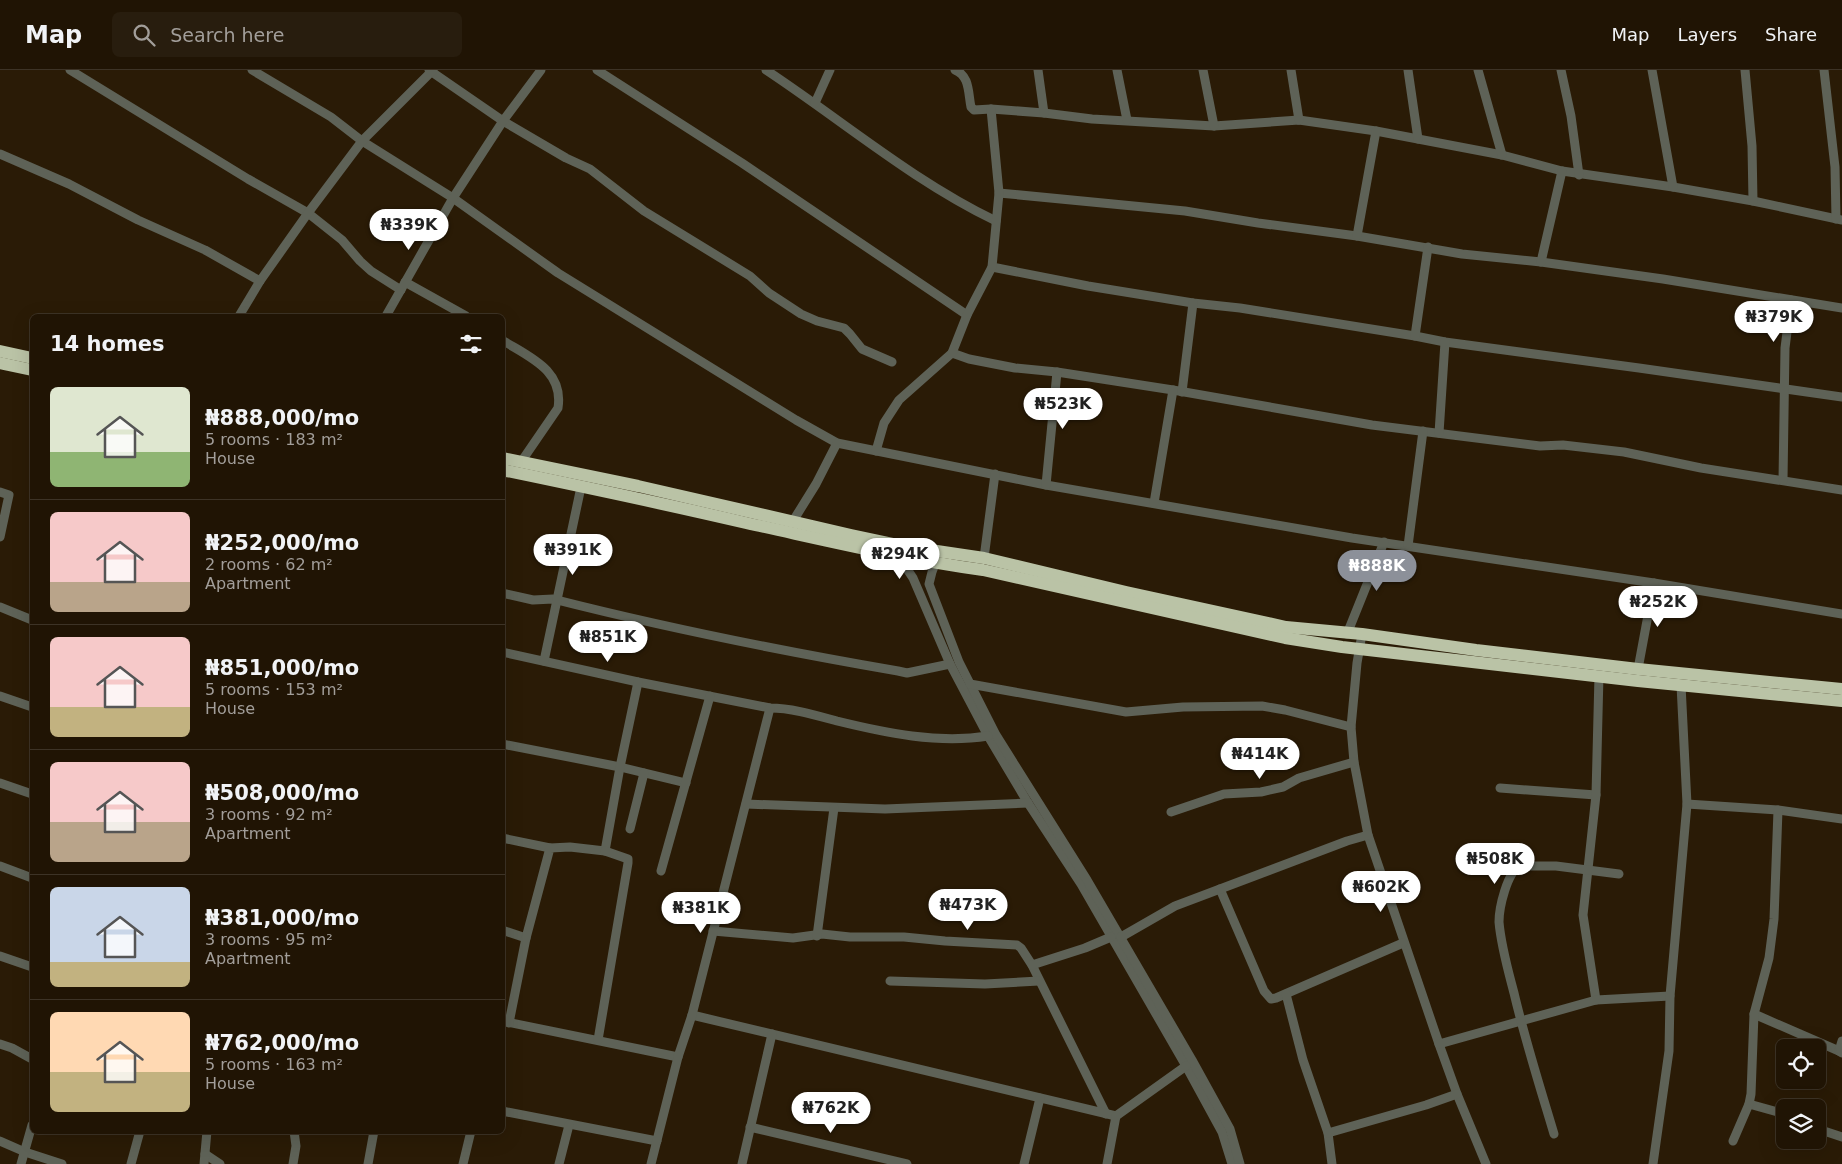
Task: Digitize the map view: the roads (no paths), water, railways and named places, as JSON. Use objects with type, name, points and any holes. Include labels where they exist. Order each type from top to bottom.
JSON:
[{"type":"highway","points":[[0,352],[30,358]]},
{"type":"highway","points":[[0,363],[30,370]]},
{"type":"highway","points":[[505,459],[903,546],[984,558],[1063,582],[1285,638],[1359,649],[1599,675],[1681,686],[1842,701]]},
{"type":"highway","points":[[505,471],[899,557],[1126,592],[1286,627],[1362,634],[1638,669],[1842,690]]},
{"type":"street","points":[[70,70],[248,179],[308,212],[342,240],[371,271],[462,314]]},
{"type":"street","points":[[252,70],[331,117],[362,141],[452,198],[558,273],[796,420],[837,443],[1046,485],[1154,502],[1352,538],[1654,583],[1842,614]]},
{"type":"street","points":[[387,314],[452,198],[540,70]]},
{"type":"street","points":[[597,70],[742,163],[966,315]]},
{"type":"street","points":[[766,70],[907,170],[996,221]]},
{"type":"street","points":[[815,103],[830,70]]},
{"type":"street","points":[[955,70],[960,72],[965,78],[971,107],[974,110],[991,109],[1092,119],[1214,126],[1299,120],[1376,131],[1502,155],[1562,171],[1673,187],[1839,219],[1824,70]]},
{"type":"street","points":[[1038,70],[1044,113]]},
{"type":"street","points":[[1117,70],[1127,120]]},
{"type":"street","points":[[1202,70],[1214,126]]},
{"type":"street","points":[[1292,70],[1299,120]]},
{"type":"street","points":[[1408,70],[1418,139]]},
{"type":"street","points":[[1478,70],[1502,155]]},
{"type":"street","points":[[1561,70],[1571,116],[1579,174]]},
{"type":"street","points":[[1652,70],[1673,187]]},
{"type":"street","points":[[1745,70],[1752,146],[1753,201]]},
{"type":"street","points":[[240,314],[308,212],[362,141],[431,71],[504,122],[566,158],[590,169],[644,211],[750,276],[769,293],[801,314],[817,321],[844,328],[862,349],[892,362]]},
{"type":"street","points":[[876,451],[884,423],[899,400],[952,353],[966,315],[992,267],[999,193],[991,109]]},
{"type":"street","points":[[1357,236],[1376,131]]},
{"type":"street","points":[[0,154],[69,184],[138,220],[205,250],[260,282]]},
{"type":"street","points":[[1540,262],[1562,171]]},
{"type":"street","points":[[999,193],[1185,211],[1357,236],[1462,254],[1540,262],[1842,308]]},
{"type":"street","points":[[1416,336],[1428,248]]},
{"type":"street","points":[[992,267],[1088,286],[1193,303],[1240,308],[1445,342],[1842,397]]},
{"type":"street","points":[[1782,480],[1787,328],[1792,300]]},
{"type":"street","points":[[1154,502],[1193,303]]},
{"type":"street","points":[[505,342],[546,369],[553,376],[558,389],[558,408],[520,462]]},
{"type":"street","points":[[1439,433],[1445,342]]},
{"type":"street","points":[[952,353],[969,359],[1015,368],[1057,372],[1177,391],[1372,425],[1540,446],[1563,445],[1624,452],[1701,468],[1842,490]]},
{"type":"street","points":[[1046,485],[1057,372]]},
{"type":"street","points":[[1408,546],[1423,431]]},
{"type":"street","points":[[793,521],[816,484],[837,443]]},
{"type":"street","points":[[984,558],[995,474]]},
{"type":"street","points":[[544,661],[581,487]]},
{"type":"street","points":[[0,492],[8,495],[0,537]]},
{"type":"street","points":[[1347,634],[1384,542]]},
{"type":"street","points":[[899,557],[913,578],[950,664],[988,736],[1080,884],[1186,1066],[1222,1132],[1232,1164]]},
{"type":"street","points":[[935,564],[929,584],[959,662],[970,684],[996,734],[1121,936],[1230,1129],[1240,1164]]},
{"type":"street","points":[[1638,669],[1654,583]]},
{"type":"street","points":[[505,593],[533,600],[556,600],[760,647],[898,672],[907,673],[950,664]]},
{"type":"street","points":[[0,607],[30,619]]},
{"type":"street","points":[[1362,634],[1350,726],[1354,762],[1368,835],[1403,943],[1439,1044],[1486,1164]]},
{"type":"street","points":[[505,653],[638,682],[770,708],[803,712],[882,732],[921,737],[973,739],[988,736]]},
{"type":"street","points":[[1596,1000],[1583,915],[1596,795],[1599,675]]},
{"type":"street","points":[[605,851],[638,682]]},
{"type":"street","points":[[970,684],[1126,712],[1183,707],[1262,706],[1350,726]]},
{"type":"street","points":[[1653,1164],[1669,1051],[1670,996],[1686,804],[1681,686]]},
{"type":"street","points":[[0,696],[30,706]]},
{"type":"street","points":[[661,871],[710,696]]},
{"type":"street","points":[[651,1164],[678,1057],[692,1015],[714,931],[770,708]]},
{"type":"street","points":[[505,745],[620,767],[686,783]]},
{"type":"street","points":[[1171,812],[1224,794],[1262,792],[1283,787],[1300,778],[1354,762]]},
{"type":"street","points":[[630,829],[644,773]]},
{"type":"street","points":[[0,783],[30,793]]},
{"type":"street","points":[[1500,788],[1596,795]]},
{"type":"street","points":[[746,804],[885,809],[1028,803]]},
{"type":"street","points":[[1686,804],[1778,810],[1842,819]]},
{"type":"street","points":[[817,936],[834,808]]},
{"type":"street","points":[[1733,1141],[1749,1104],[1751,1094],[1754,1014],[1769,958],[1774,920],[1778,810]]},
{"type":"street","points":[[1121,936],[1174,906],[1347,841],[1368,835]]},
{"type":"street","points":[[505,839],[550,848],[570,847],[605,851],[628,859],[598,1040]]},
{"type":"street","points":[[550,848],[506,1022],[678,1057]]},
{"type":"street","points":[[1554,1134],[1505,960],[1499,921],[1500,910],[1514,869],[1526,865],[1556,866],[1619,874]]},
{"type":"street","points":[[0,866],[30,877]]},
{"type":"street","points":[[1220,888],[1267,996],[1271,999],[1403,943]]},
{"type":"street","points":[[505,931],[526,938]]},
{"type":"street","points":[[714,931],[793,938],[822,934],[850,937],[904,937],[1017,945],[1032,965],[1106,1114]]},
{"type":"street","points":[[1032,965],[1086,948],[1111,936]]},
{"type":"street","points":[[0,956],[30,966]]},
{"type":"street","points":[[890,981],[985,984],[1039,981]]},
{"type":"street","points":[[1286,994],[1303,1060],[1328,1133],[1332,1164]]},
{"type":"street","points":[[1439,1044],[1596,1000],[1670,996]]},
{"type":"street","points":[[1754,1014],[1840,1052],[1842,1041]]},
{"type":"street","points":[[692,1015],[1116,1116]]},
{"type":"street","points":[[742,1164],[772,1034]]},
{"type":"street","points":[[0,1044],[30,1058]]},
{"type":"street","points":[[1107,1164],[1116,1116],[1186,1066]]},
{"type":"street","points":[[1328,1133],[1457,1094]]},
{"type":"street","points":[[1024,1164],[1040,1098]]},
{"type":"street","points":[[1749,1104],[1776,1112]]},
{"type":"street","points":[[505,1112],[657,1142]]},
{"type":"street","points":[[559,1164],[569,1125]]},
{"type":"street","points":[[750,1126],[907,1164]]},
{"type":"street","points":[[1826,1132],[1842,1137]]},
{"type":"street","points":[[21,1164],[30,1133]]},
{"type":"street","points":[[131,1164],[139,1134]]},
{"type":"street","points":[[204,1164],[207,1134]]},
{"type":"street","points":[[293,1164],[296,1146],[294,1134]]},
{"type":"street","points":[[368,1164],[373,1134]]},
{"type":"street","points":[[463,1164],[470,1134]]},
{"type":"street","points":[[0,1140],[25,1152],[62,1164]]},
{"type":"street","points":[[205,1154],[220,1164]]}]
